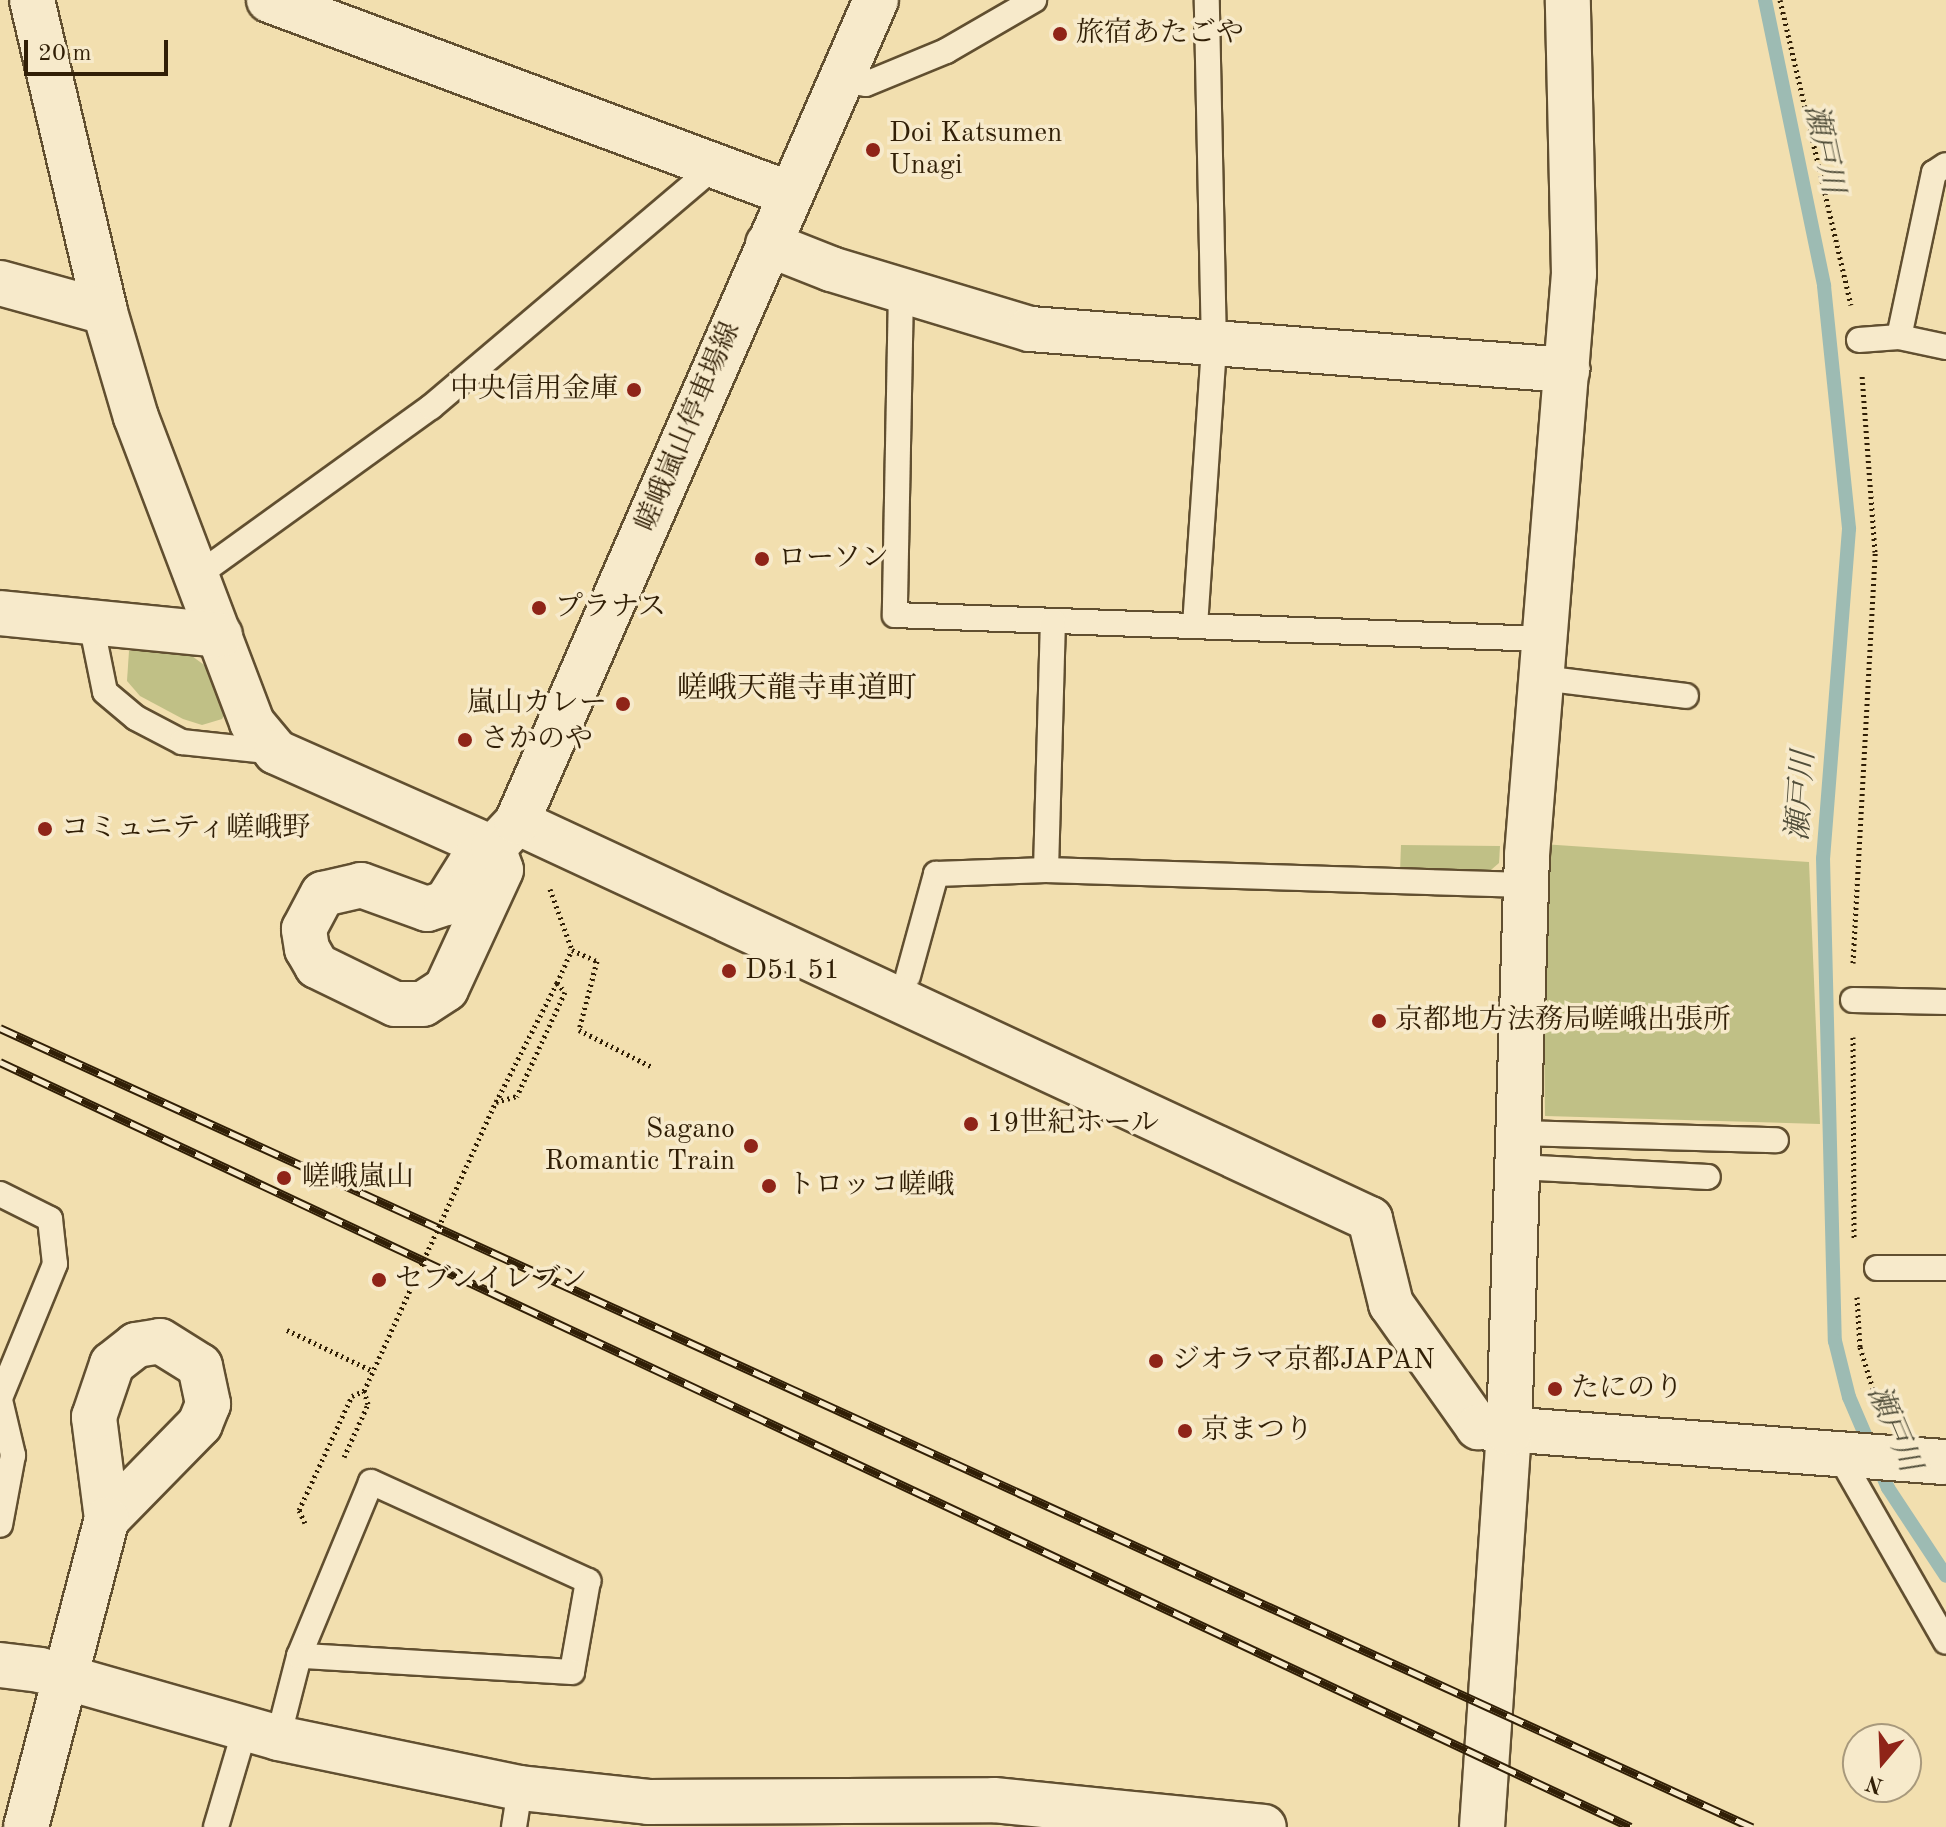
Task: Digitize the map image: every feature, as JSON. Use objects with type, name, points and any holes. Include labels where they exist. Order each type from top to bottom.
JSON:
[{"type":"street","points":[[32,0],[105,312],[136,417],[252,723],[276,752],[505,835],[1370,1219],[1391,1304],[1478,1427],[1509,1433],[1946,1462]]},
{"type":"street","points":[[269,0],[790,194]]},
{"type":"street","name":"嵯峨嵐山停車場線","points":[[505,835],[876,0]]},
{"type":"street","points":[[1482,1827],[1509,1433],[1526,885],[1574,274],[1568,0]]},
{"type":"street","points":[[768,244],[901,290],[1030,329],[1214,347],[1567,370]]},
{"type":"street","points":[[0,283],[105,312]]},
{"type":"street","points":[[0,613],[220,635]]},
{"type":"street","points":[[505,835],[498,887],[435,999],[395,1004],[317,966],[307,949],[304,929],[323,894],[361,885],[427,909],[446,903],[471,863],[505,835]]},
{"type":"street","points":[[26,1827],[107,1519]]},
{"type":"street","points":[[0,1665],[66,1677],[517,1808],[648,1802],[867,1814],[993,1812],[1239,1826]]},
{"type":"lane","points":[[838,80],[866,84],[879,79],[946,51],[1034,0]]},
{"type":"lane","points":[[1195,626],[1214,347],[1207,0]]},
{"type":"lane","points":[[1899,337],[1934,173],[1946,165]]},
{"type":"lane","points":[[198,575],[431,407],[715,166]]},
{"type":"lane","points":[[901,290],[895,615],[1195,626],[1543,659],[1686,696]]},
{"type":"lane","points":[[1859,340],[1899,337],[1946,347]]},
{"type":"lane","points":[[1046,870],[1053,621]]},
{"type":"lane","points":[[91,623],[105,692],[136,718],[182,742],[276,752]]},
{"type":"lane","points":[[908,976],[936,874],[1046,870],[1526,885]]},
{"type":"lane","points":[[1853,1000],[1946,1002]]},
{"type":"lane","points":[[1518,1150],[1776,1140]]},
{"type":"lane","points":[[1518,1150],[1708,1177]]},
{"type":"lane","points":[[0,1194],[50,1219],[55,1264],[0,1399],[13,1455],[0,1525]]},
{"type":"lane","points":[[1877,1268],[1946,1268]]},
{"type":"lane","points":[[1839,1455],[1946,1642]]},
{"type":"lane","points":[[216,1827],[299,1656],[371,1482],[588,1581],[572,1672],[299,1656]]},
{"type":"path","points":[[1780,0],[1859,340],[1875,552],[1853,1000],[1855,1256]]},
{"type":"path","points":[[368,1404],[364,1391],[496,1102],[572,950],[548,883]]},
{"type":"path","points":[[572,950],[597,961],[579,1030],[652,1067]]},
{"type":"path","points":[[496,1102],[517,1096],[565,992],[557,983]]},
{"type":"path","points":[[1857,1286],[1860,1347],[1895,1458]]},
{"type":"path","points":[[287,1330],[373,1371]]},
{"type":"path","points":[[305,1523],[299,1510],[352,1396],[364,1391]]},
{"type":"green space","points":[[129,651],[185,651],[207,667],[226,712],[222,719],[202,725],[183,719],[140,696],[127,681]]},
{"type":"green space","points":[[1542,844],[1809,862],[1820,1124],[1545,1116]]},
{"type":"green space","points":[[1401,845],[1500,846],[1499,863],[1484,876],[1400,873]]},
{"type":"waterway","name":"瀬戸川","points":[[1765,0],[1824,286],[1849,529],[1823,858],[1835,1341],[1849,1397],[1888,1488],[1946,1576]]},
{"type":"railway","points":[[0,1028],[1752,1827]]},
{"type":"railway","points":[[0,1062],[1631,1827]]},
{"type":"place","name":"旅宿あたごや","points":[[1060,34]]},
{"type":"place","name":"Doi Katsumen Unagi","points":[[873,150]]},
{"type":"place","name":"中央信用金庫","points":[[634,390]]},
{"type":"place","name":"ローソン","points":[[762,559]]},
{"type":"place","name":"プラナス","points":[[539,608]]},
{"type":"place","name":"嵐山カレー","points":[[623,704]]},
{"type":"place","name":"さかのや","points":[[465,740]]},
{"type":"place","name":"コミュニティ嵯峨野","points":[[45,829]]},
{"type":"place","name":"D51 51","points":[[729,971]]},
{"type":"place","name":"京都地方法務局嵯峨出張所","points":[[1379,1021]]},
{"type":"place","name":"19世紀ホール","points":[[971,1124]]},
{"type":"place","name":"Sagano Romantic Train","points":[[751,1146]]},
{"type":"place","name":"嵯峨嵐山","points":[[284,1178]]},
{"type":"place","name":"トロッコ嵯峨","points":[[769,1186]]},
{"type":"place","name":"セブンイレブン","points":[[379,1280]]},
{"type":"place","name":"ジオラマ京都JAPAN","points":[[1156,1361]]},
{"type":"place","name":"たにのり","points":[[1555,1389]]},
{"type":"place","name":"京まつり","points":[[1185,1431]]},
{"type":"district","name":"嵯峨天龍寺車道町","points":[[797,689]]}]
